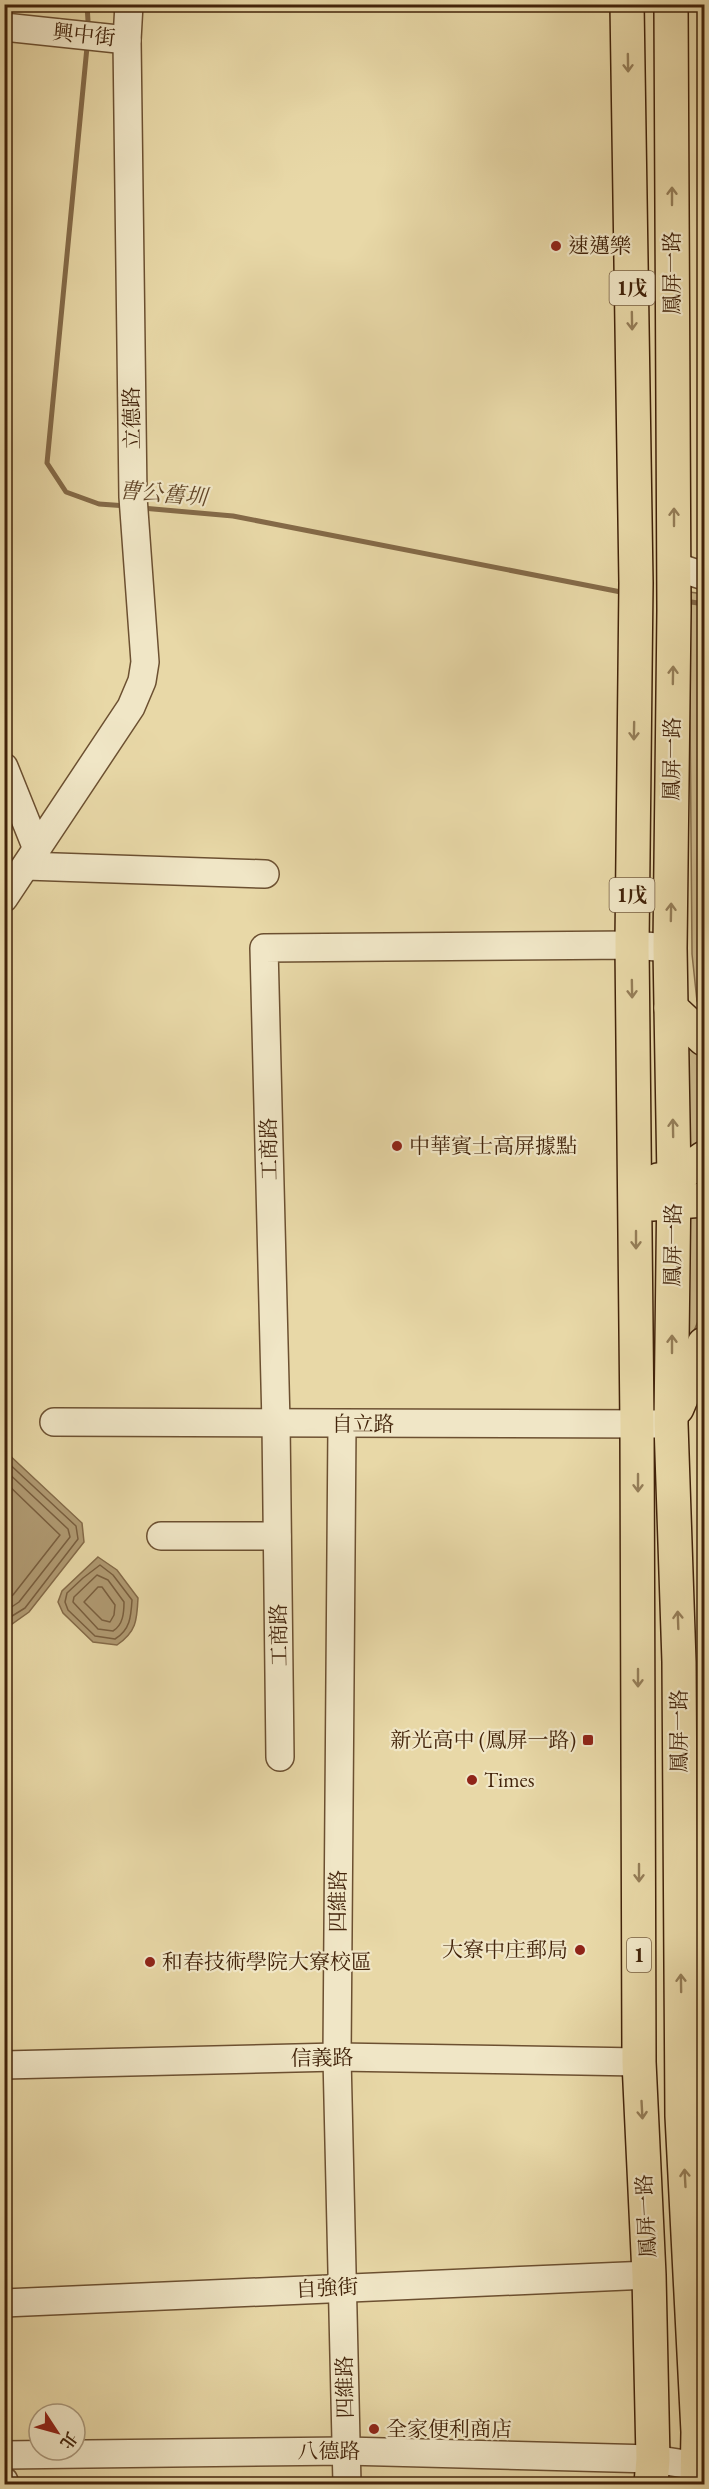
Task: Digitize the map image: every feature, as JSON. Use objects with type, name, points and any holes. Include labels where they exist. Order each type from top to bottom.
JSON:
[{"type":"main road","name":"鳳屏一路","points":[[627,4],[636,572],[632,945],[637,1425],[639,2062],[649,2275],[652,2472]]},
{"type":"main road","name":"鳳屏一路","points":[[671,4],[684,572],[674,610],[670,948],[673,1191],[671,1424],[680,1662],[682,2116],[700,2473]]},
{"type":"main road","points":[[671,1008],[705,1039]]},
{"type":"main road","points":[[673,1191],[705,1158]]},
{"type":"main road","points":[[635,1193],[673,1191],[705,1200]]},
{"type":"main road","name":"1","points":[[671,1424],[703,1352]]},
{"type":"street","name":"立德路","points":[[4,898],[131,707],[142,681],[146,662],[134,508],[127,40],[129,4]]},
{"type":"street","name":"興中街","points":[[4,27],[127,40]]},
{"type":"street","points":[[4,767],[31,857],[265,874]]},
{"type":"street","name":"工商路","points":[[280,1757],[276,1423],[264,948],[632,945],[670,948]]},
{"type":"street","name":"自立路","points":[[54,1422],[342,1425],[671,1424]]},
{"type":"street","name":"四維路","points":[[342,1425],[337,2057],[347,2484]]},
{"type":"street","points":[[161,1536],[277,1536]]},
{"type":"street","name":"信義路","points":[[4,2065],[337,2057],[639,2062]]},
{"type":"street","name":"自強街","points":[[4,2303],[649,2275]]},
{"type":"street","name":"八德路","points":[[4,2455],[346,2451],[652,2472],[700,2473]]},
{"type":"shaded area","points":[[689,592],[704,594],[704,1014],[697,1001],[692,954]]},
{"type":"shaded area","points":[[680,1028],[704,1053],[704,1143],[683,1155]]},
{"type":"shaded area","points":[[704,1211],[704,1307],[688,1345],[683,1216]]},
{"type":"water","points":[[5,1451],[82,1523],[84,1542],[29,1612],[5,1629]]},
{"type":"water","points":[[98,1557],[117,1570],[138,1598],[132,1630],[117,1645],[93,1642],[63,1613],[58,1602],[62,1591]]},
{"type":"waterway","name":"曹公舊圳","points":[[87,4],[88,21]]},
{"type":"waterway","name":"曹公舊圳","points":[[87,47],[47,463],[66,492],[99,504],[127,506]]},
{"type":"waterway","name":"曹公舊圳","points":[[142,508],[233,516],[626,593]]},
{"type":"waterway","name":"曹公舊圳","points":[[685,601],[704,604]]},
{"type":"place","name":"速邁樂","points":[[556,246]]},
{"type":"place","name":"中華賓士高屏據點","points":[[397,1146]]},
{"type":"place","name":"新光高中 (鳳屏一路)","points":[[588,1740]]},
{"type":"place","name":"Times","points":[[472,1780]]},
{"type":"place","name":"大寮中庄郵局","points":[[580,1950]]},
{"type":"place","name":"和春技術學院大寮校區","points":[[150,1962]]},
{"type":"place","name":"全家便利商店","points":[[374,2429]]}]
